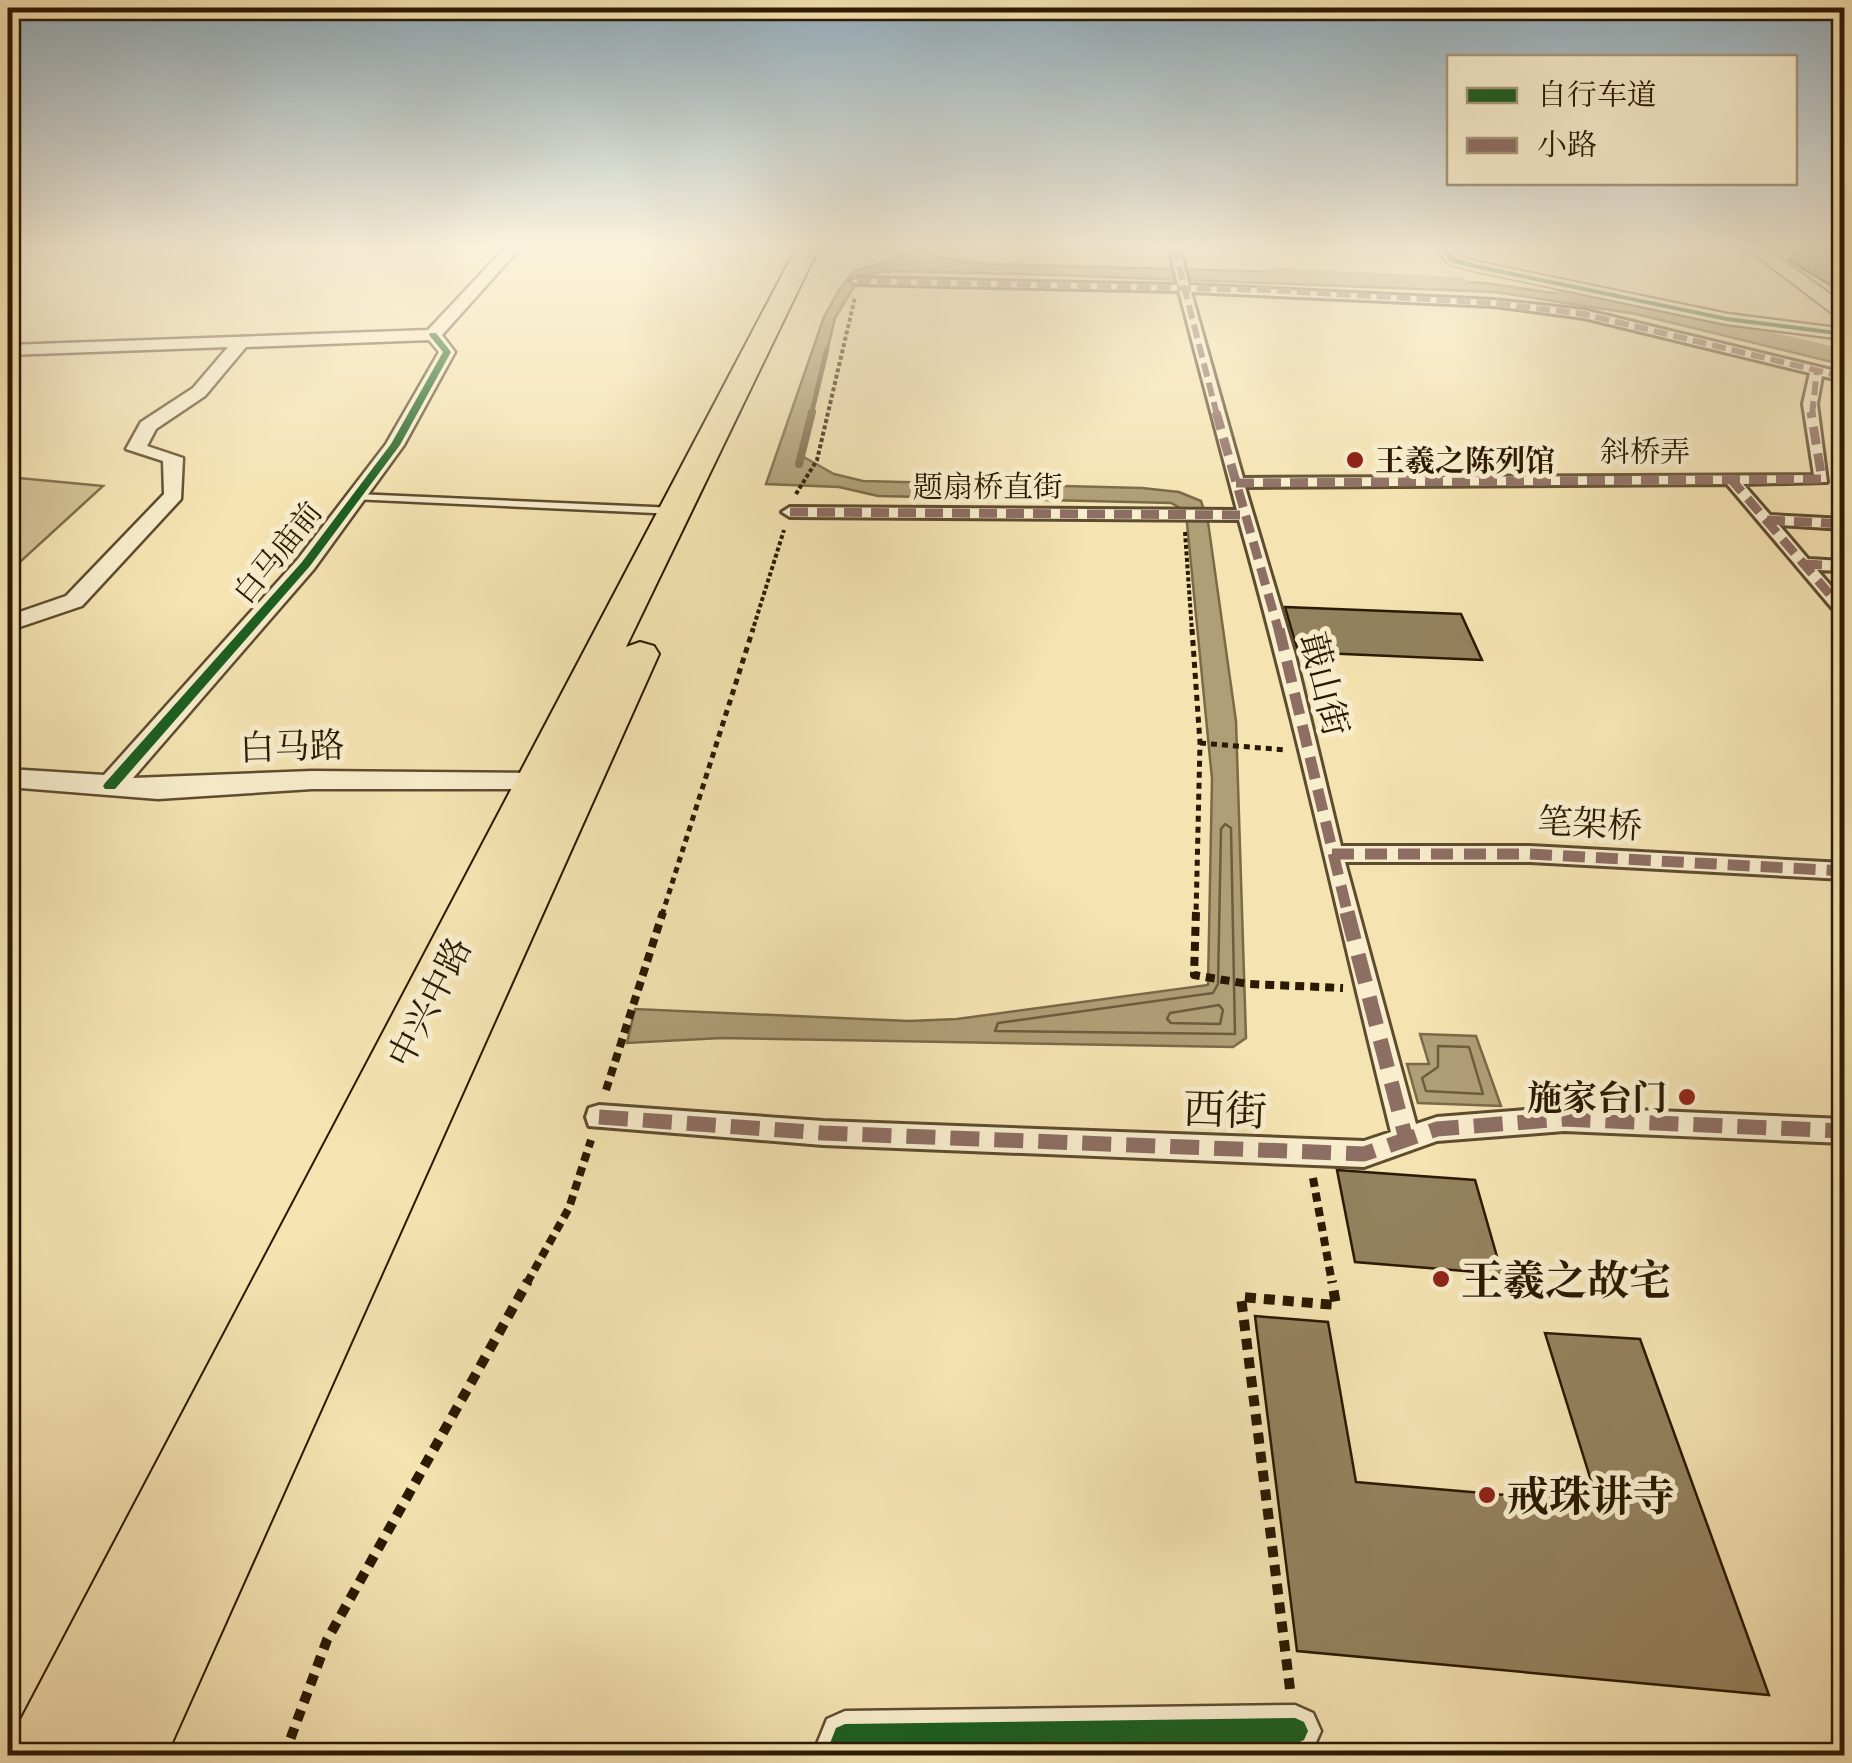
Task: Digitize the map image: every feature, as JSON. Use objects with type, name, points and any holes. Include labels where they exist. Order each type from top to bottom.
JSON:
[{"type":"main road","name":"中兴中路","points":[[68,1750],[201,1592],[676,511],[767,329]]},
{"type":"main road","name":"中兴中路","points":[[68,1750],[560,782],[814,329]]},
{"type":"main road","points":[[144,1756],[201,1592]]},
{"type":"street","points":[[8,350],[433,335],[438,329]]},
{"type":"street","name":"蕺山街","points":[[1194,329],[1286,655],[1332,854],[1406,1139]]},
{"type":"street","points":[[1648,329],[1844,376]]},
{"type":"street","points":[[1807,329],[1844,334]]},
{"type":"street","name":"白马庙前","points":[[110,786],[306,564],[395,444],[447,352],[433,335]]},
{"type":"street","points":[[8,624],[74,602],[174,495],[173,458],[136,450],[148,426],[199,392],[240,342]]},
{"type":"street","name":"斜桥弄","points":[[1236,482],[1822,479],[1810,404],[1817,370]]},
{"type":"street","points":[[1730,478],[1844,611]]},
{"type":"street","name":"题扇桥直街","points":[[790,512],[1245,516]]},
{"type":"street","points":[[1766,520],[1844,524]]},
{"type":"street","points":[[1804,564],[1844,566]]},
{"type":"street","name":"白马路","points":[[8,778],[158,789],[312,780],[560,782]]},
{"type":"street","name":"笔架桥","points":[[1332,854],[1530,854],[1844,871]]},
{"type":"street","name":"西街","points":[[599,1117],[823,1133],[1364,1154],[1437,1129],[1564,1119],[1844,1132]]},
{"type":"street","points":[[838,1756],[845,1737],[1295,1730]]},
{"type":"lane","points":[[356,496],[676,511]]},
{"type":"path","points":[[284,1756],[327,1640],[569,1208],[635,990],[799,484],[816,460],[837,329]]},
{"type":"path","points":[[1159,514],[1162,525],[1185,525],[1200,743],[1194,975],[1248,984],[1367,990]]},
{"type":"path","points":[[1200,743],[1308,752]]},
{"type":"path","points":[[1295,1730],[1242,1297],[1336,1304],[1308,1152]]},
{"type":"shaded area","points":[[8,477],[103,486],[8,573]]},
{"type":"water","points":[[820,329],[832,329],[802,456],[834,474],[863,481],[1142,488],[1179,492],[1201,501],[1208,522],[1236,721],[1246,1038],[1233,1047],[722,1038],[627,1043],[635,1009],[909,1021],[957,1019],[1208,985],[1212,779],[1187,523],[1182,509],[1171,503],[878,496],[839,487],[766,484]]},
{"type":"water","points":[[1698,329],[1729,329],[1844,355],[1844,365]]},
{"type":"water","points":[[1420,1034],[1476,1036],[1501,1106],[1418,1103],[1407,1064],[1429,1064]]},
{"type":"building","points":[[1285,607],[1461,614],[1482,660],[1298,652]]},
{"type":"building","points":[[1337,1170],[1475,1180],[1502,1274],[1355,1262]]},
{"type":"building","name":"戒珠讲寺","points":[[1255,1316],[1328,1322],[1356,1482],[1598,1503],[1545,1333],[1640,1339],[1769,1695],[1297,1651]]},
{"type":"waterway","points":[[1735,329],[1844,355]]},
{"type":"waterway","points":[[811,415],[827,349]]},
{"type":"waterway","points":[[799,464],[812,412]]},
{"type":"marked path","points":[[1194,329],[1286,655],[1332,854],[1406,1139]]},
{"type":"marked path","points":[[1647,329],[1844,377]]},
{"type":"marked path","points":[[1236,483],[1822,479],[1810,404],[1817,370]]},
{"type":"marked path","points":[[1730,478],[1844,611]]},
{"type":"marked path","points":[[790,512],[1245,515]]},
{"type":"marked path","points":[[1767,520],[1844,524]]},
{"type":"marked path","points":[[1804,564],[1844,566]]},
{"type":"marked path","points":[[1332,854],[1530,854],[1844,871]]},
{"type":"marked path","points":[[599,1117],[823,1133],[1364,1154],[1437,1129],[1564,1119],[1844,1131]]},
{"type":"cycle path","points":[[1807,329],[1844,334]]},
{"type":"cycle path","points":[[110,786],[306,564],[395,445],[447,352],[433,335]]},
{"type":"cycle path","points":[[838,1756],[845,1737],[1295,1731]]},
{"type":"place","name":"王羲之陈列馆","points":[[1355,460]]},
{"type":"place","name":"施家台门","points":[[1687,1097]]},
{"type":"place","name":"王羲之故宅","points":[[1441,1279]]},
{"type":"place","name":"戒珠讲寺","points":[[1487,1495]]}]
